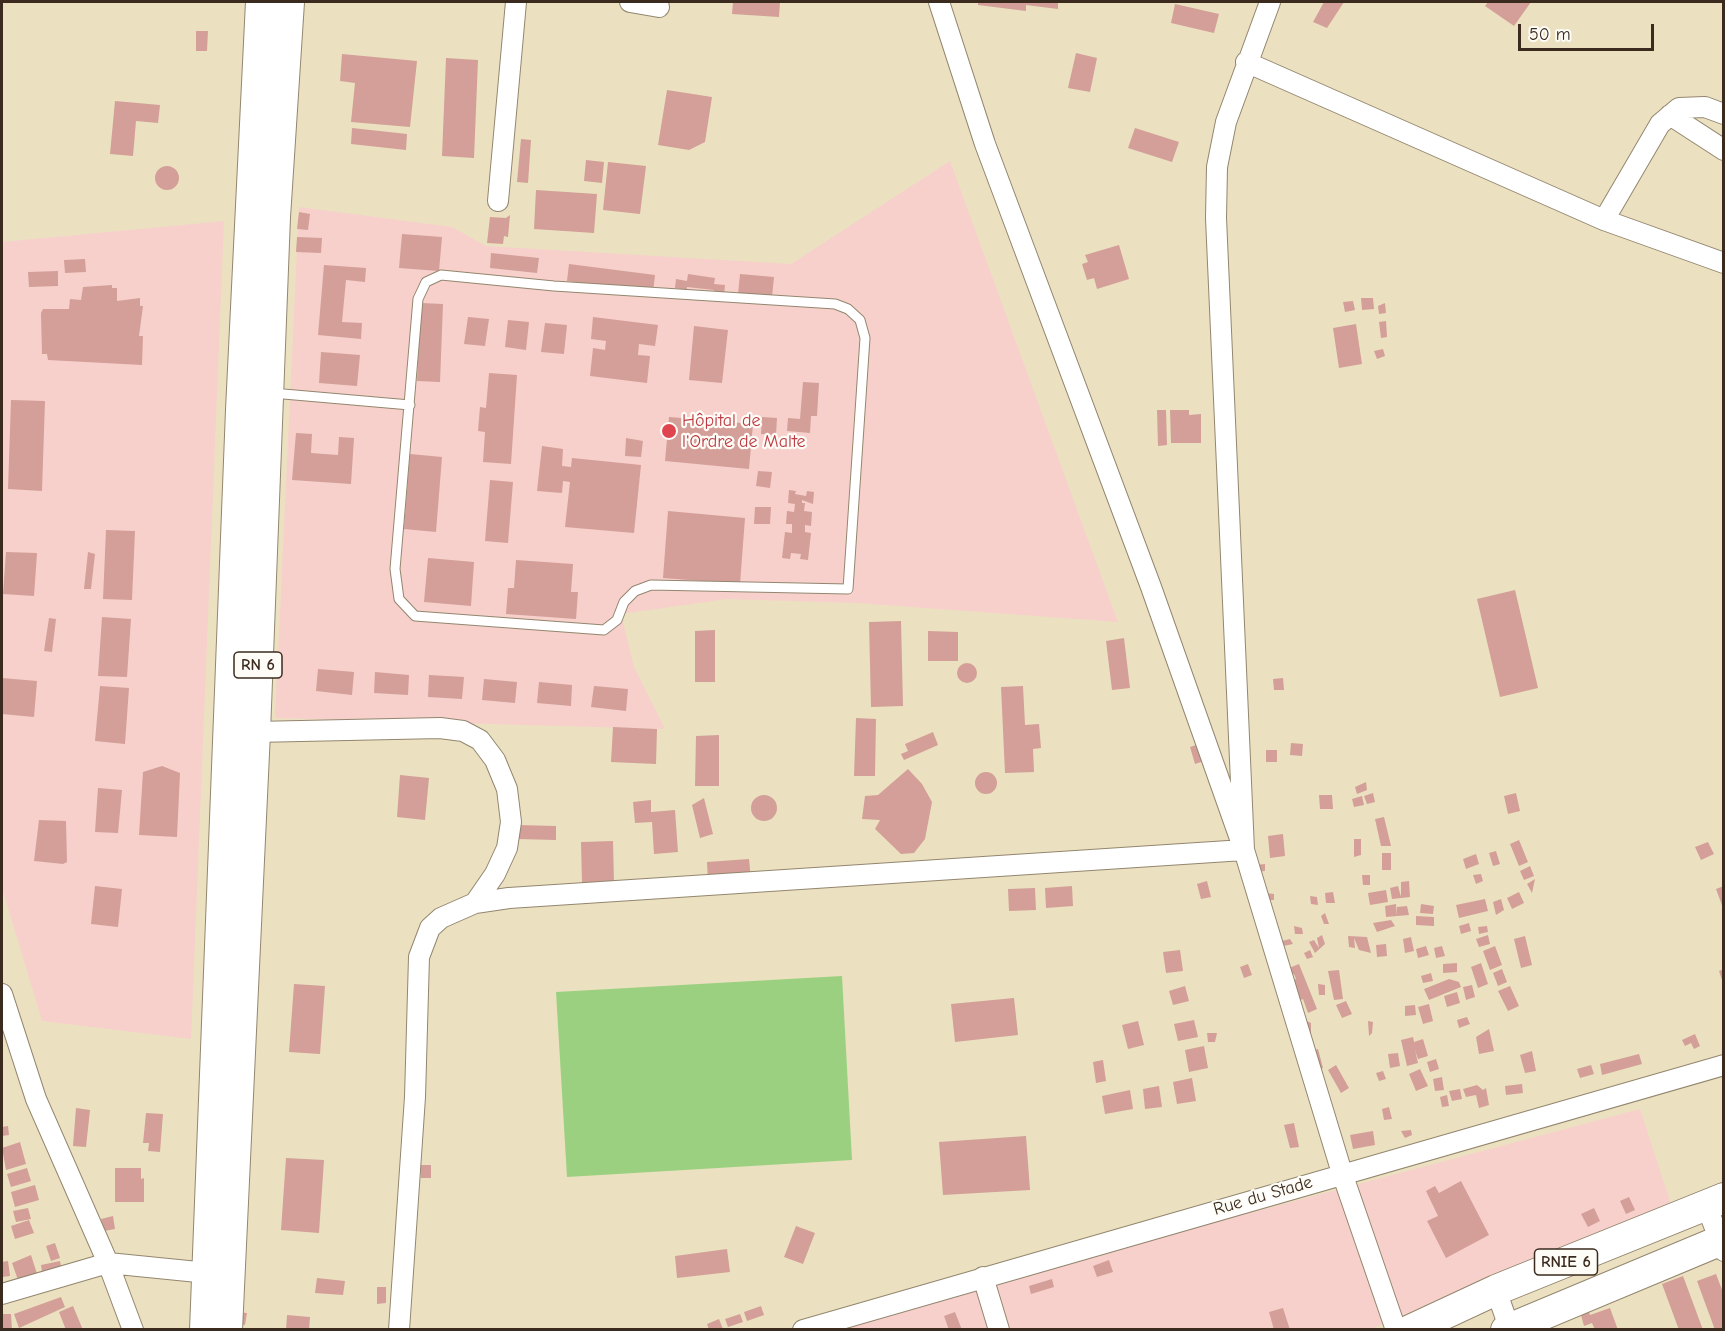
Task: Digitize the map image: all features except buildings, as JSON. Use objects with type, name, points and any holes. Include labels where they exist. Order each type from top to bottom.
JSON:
[{"type":"main road","name":"RN 6","points":[[219,1278],[241,410],[261,2]]},
{"type":"main road","name":"RN 6","points":[[212,1326],[219,1278],[255,732],[275,217],[290,2]]},
{"type":"main road","name":"RNIE 6","points":[[1410,1329],[1496,1290],[1715,1201]]},
{"type":"main road","name":"RNIE 6","points":[[1508,1329],[1722,1243]]},
{"type":"street","points":[[498,201],[516,2]]},
{"type":"street","points":[[630,2],[659,8]]},
{"type":"street","points":[[939,2],[985,144],[1151,587],[1244,850],[1342,1173],[1396,1329]]},
{"type":"street","points":[[1244,850],[1216,218],[1217,166],[1226,122],[1246,62],[1270,2]]},
{"type":"street","points":[[1246,62],[1604,220],[1724,264]]},
{"type":"street","points":[[1604,220],[1660,124],[1670,115],[1678,108],[1705,107],[1724,114]]},
{"type":"street","points":[[1670,115],[1724,150]]},
{"type":"street","points":[[255,732],[440,728],[463,731],[480,740],[495,760],[507,789],[511,822],[507,848],[495,874],[475,903]]},
{"type":"street","points":[[399,1329],[415,1097],[419,957],[430,928],[441,918],[475,903],[509,898],[1244,850]]},
{"type":"street","points":[[2,994],[36,1099],[108,1263],[133,1329]]},
{"type":"street","name":"Rue du Stade","points":[[803,1329],[1724,1065]]},
{"type":"street","points":[[1715,1201],[1722,1243]]},
{"type":"street","points":[[2,1294],[108,1263],[219,1278]]},
{"type":"street","points":[[983,1277],[999,1329]]},
{"type":"street","points":[[1496,1290],[1508,1329]]},
{"type":"lane","points":[[441,275],[554,286],[835,304],[848,309],[860,320],[865,338],[848,589],[651,585],[635,591],[624,602],[617,620],[604,630],[415,616],[399,599],[395,569],[410,405],[418,298],[426,282],[441,275]]},
{"type":"lane","points":[[268,393],[410,405]]},
{"type":"shaded area","name":"Hôpital de l'Ordre de Malte","points":[[950,161],[1118,622],[856,603],[727,599],[621,614],[634,667],[665,729],[275,718],[299,207],[452,227],[486,246],[791,264]]},
{"type":"shaded area","points":[[224,221],[191,1039],[42,1021],[2,888],[2,242]]},
{"type":"shaded area","points":[[1640,1109],[1671,1204],[1371,1329],[830,1330],[961,1290]]},
{"type":"green space","points":[[842,976],[852,1160],[567,1177],[556,992]]},
{"type":"place","name":"Hôpital de l'Ordre de Malte","points":[[669,431]]}]
